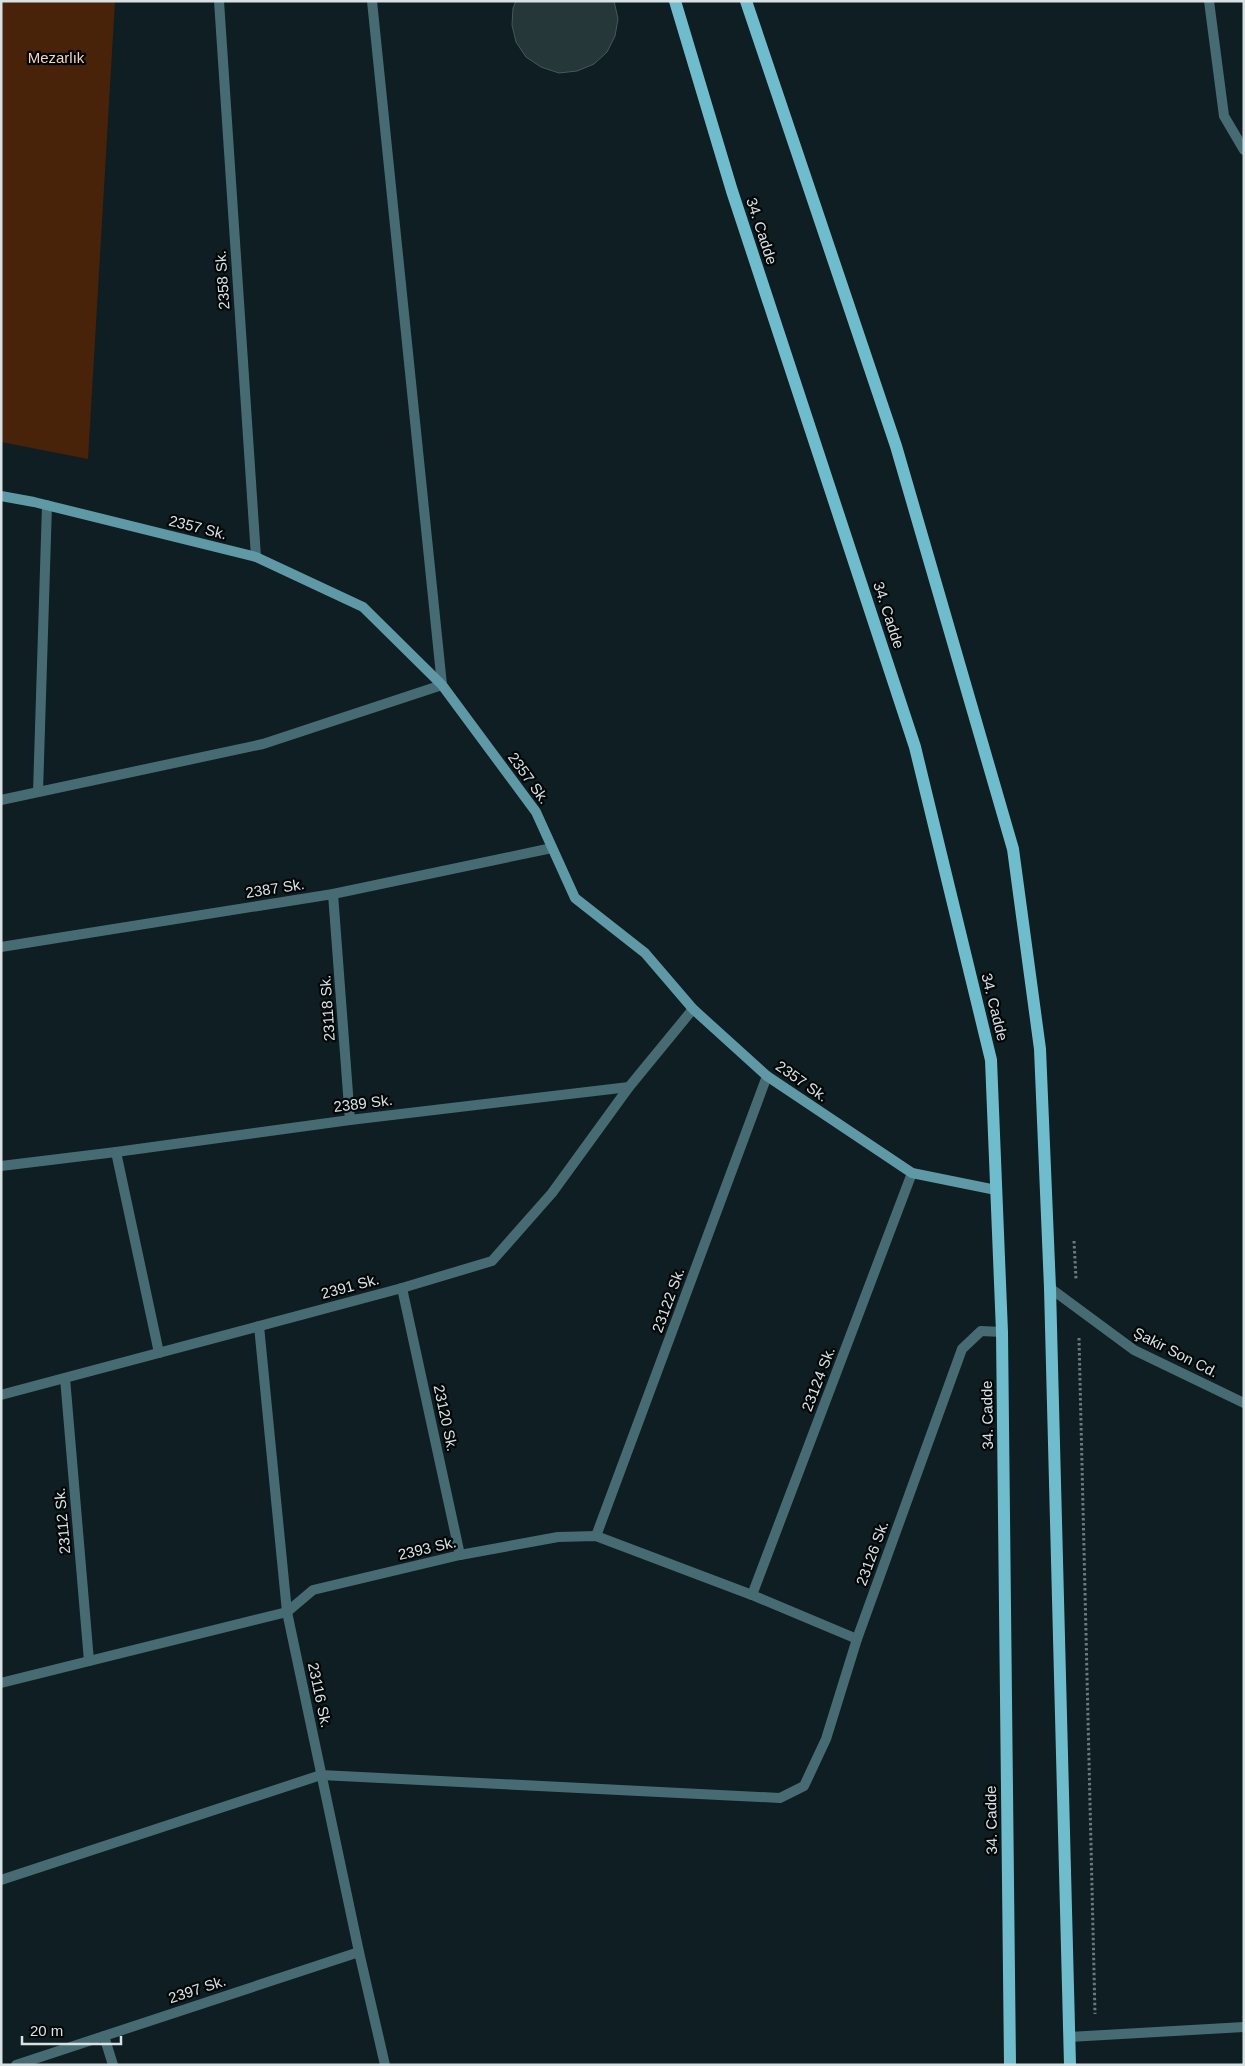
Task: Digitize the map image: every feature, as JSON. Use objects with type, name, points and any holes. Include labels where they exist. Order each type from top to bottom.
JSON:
[{"type":"main road","name":"34. Cadde","points":[[675,1],[732,191],[915,747],[991,1060],[1002,1332],[1010,2065]]},
{"type":"main road","points":[[746,1],[896,446],[1013,849],[1040,1049],[1050,1288],[1070,2065]]},
{"type":"street","name":"2358 Sk.","points":[[218,1],[256,558]]},
{"type":"street","points":[[1,800],[262,744],[442,685],[372,1]]},
{"type":"street","points":[[1209,1],[1224,116],[1244,150]]},
{"type":"street","name":"2357 Sk.","points":[[1,496],[47,505],[256,558],[363,607],[442,685],[536,812],[575,898],[645,953],[692,1009],[767,1076],[912,1173],[996,1190]]},
{"type":"street","points":[[38,792],[47,505]]},
{"type":"street","name":"2387 Sk.","points":[[1,947],[333,894],[552,848]]},
{"type":"street","name":"23118 Sk.","points":[[333,894],[350,1120]]},
{"type":"street","points":[[629,1087],[692,1009]]},
{"type":"street","name":"23122 Sk.","points":[[596,1536],[767,1076]]},
{"type":"street","name":"2389 Sk.","points":[[1,1166],[350,1120],[629,1087]]},
{"type":"street","name":"2391 Sk.","points":[[1,1395],[402,1288],[492,1261],[552,1193],[629,1087]]},
{"type":"street","points":[[116,1152],[159,1353]]},
{"type":"street","name":"23124 Sk.","points":[[752,1595],[912,1173]]},
{"type":"street","name":"23120 Sk.","points":[[402,1288],[460,1555]]},
{"type":"street","name":"Şakir Son Cd.","points":[[1050,1288],[1134,1350],[1244,1403]]},
{"type":"street","name":"23116 Sk.","points":[[259,1326],[287,1612],[358,1952],[386,2065]]},
{"type":"street","name":"23126 Sk.","points":[[321,1775],[780,1798],[804,1786],[826,1739],[857,1639],[962,1349],[980,1331],[1002,1332]]},
{"type":"street","name":"23112 Sk.","points":[[65,1378],[89,1661]]},
{"type":"street","name":"2393 Sk.","points":[[1,1682],[287,1612],[314,1590],[460,1555],[558,1537],[596,1536],[752,1595],[857,1639]]},
{"type":"street","points":[[1,1880],[321,1775]]},
{"type":"street","name":"2397 Sk.","points":[[16,2065],[358,1952]]},
{"type":"street","points":[[1069,2037],[1244,2027]]},
{"type":"street","points":[[104,2036],[113,2065]]},
{"type":"green space","name":"Mezarlık","points":[[1,1],[115,1],[88,459],[1,442]]},
{"type":"building","points":[[516,1],[614,1],[618,19],[615,36],[607,52],[594,64],[577,71],[559,73],[541,67],[526,57],[516,42],[512,25],[513,8]]}]
